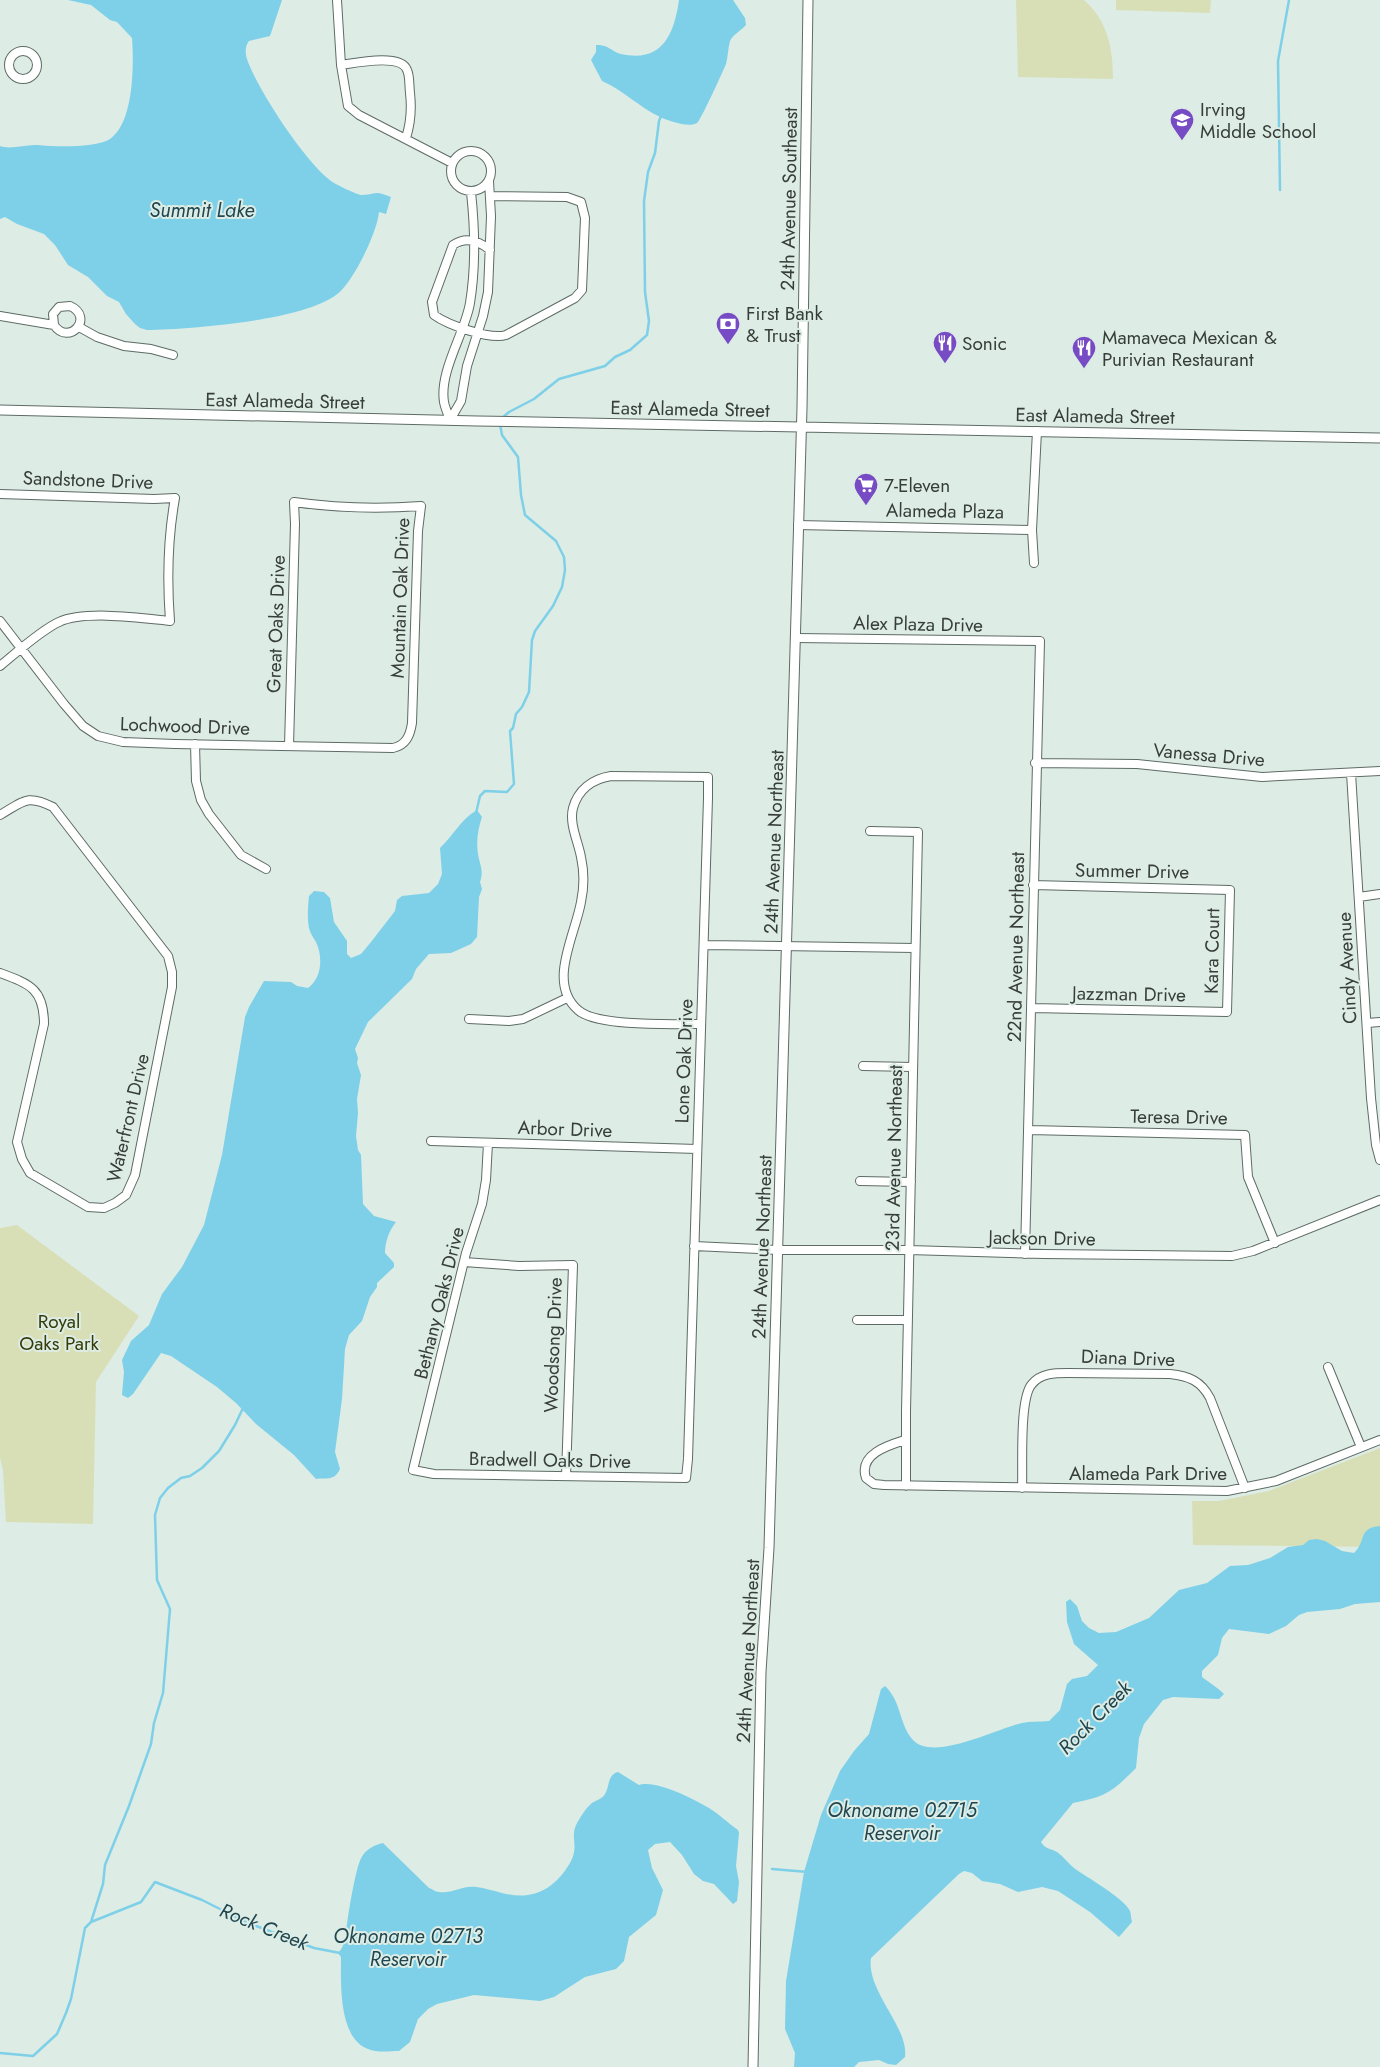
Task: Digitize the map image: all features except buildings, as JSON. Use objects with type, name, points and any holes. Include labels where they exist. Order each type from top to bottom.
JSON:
[{"type":"street","points":[[337,0],[341,65],[348,106],[359,115],[452,163]]},
{"type":"street","name":"24th Avenue Southeast","points":[[801,428],[808,0]]},
{"type":"street","points":[[341,65],[390,60],[397,61],[405,66],[409,78],[412,115],[406,138]]},
{"type":"street","points":[[0,61],[9,62]]},
{"type":"street","points":[[450,420],[461,401],[467,366],[488,292],[490,250],[489,182],[491,167],[483,155],[477,152],[467,151],[459,155],[452,163],[450,169],[453,181],[459,188],[471,192],[483,188],[489,182]]},
{"type":"street","points":[[450,420],[444,400],[446,378],[452,354],[470,303],[475,240],[471,192]]},
{"type":"street","points":[[490,196],[567,197],[581,202],[585,218],[584,285],[579,295],[575,298],[506,335],[498,337],[441,320],[434,315],[432,302],[453,245],[464,240],[475,240],[490,250]]},
{"type":"street","points":[[64,305],[78,311],[81,317],[79,327],[74,331],[65,333],[59,331],[54,325],[53,317],[56,310],[64,305]]},
{"type":"street","points":[[0,316],[54,325]]},
{"type":"street","points":[[79,327],[97,337],[124,346],[151,349],[173,355]]},
{"type":"street","name":"East Alameda Street","points":[[0,410],[498,422],[1380,438]]},
{"type":"street","name":"24th Avenue Northeast","points":[[753,2067],[761,1682],[769,1548],[801,428]]},
{"type":"street","points":[[1034,563],[1032,530],[1037,431]]},
{"type":"street","name":"Sandstone Drive","points":[[0,494],[154,500],[174,498],[171,516],[168,601],[170,621],[91,616],[74,618],[58,622],[22,649]]},
{"type":"street","name":"Great Oaks Drive","points":[[289,746],[294,502]]},
{"type":"street","name":"Mountain Oak Drive","points":[[294,502],[320,506],[398,508],[421,506],[418,531],[412,723],[409,737],[406,741],[393,748]]},
{"type":"street","name":"Alameda Plaza","points":[[798,525],[1032,530]]},
{"type":"street","name":"Lochwood Drive","points":[[0,622],[64,704],[83,726],[98,736],[123,742],[393,748]]},
{"type":"street","name":"Alex Plaza Drive","points":[[796,638],[1040,641]]},
{"type":"street","name":"22nd Avenue Northeast","points":[[1024,1254],[1029,1130],[1040,641]]},
{"type":"street","points":[[0,666],[22,649]]},
{"type":"street","points":[[195,744],[196,781],[201,800],[209,814],[241,854],[266,869]]},
{"type":"street","name":"Vanessa Drive","points":[[1036,763],[1137,764],[1262,777],[1380,771]]},
{"type":"street","name":"Cindy Avenue","points":[[1351,773],[1374,1130],[1380,1160]]},
{"type":"street","name":"Lone Oak Drive","points":[[567,998],[563,970],[581,902],[583,879],[581,857],[572,816],[580,792],[597,779],[610,776],[708,777],[686,1478]]},
{"type":"street","name":"Waterfront Drive","points":[[0,815],[23,801],[37,799],[53,807],[168,956],[172,972],[172,986],[135,1175],[126,1195],[115,1203],[104,1208],[88,1207],[30,1172],[22,1159],[17,1142],[44,1024],[44,1006],[38,992],[21,980],[0,973]]},
{"type":"street","name":"23rd Avenue Northeast","points":[[870,832],[918,832],[905,1440],[906,1486]]},
{"type":"street","name":"Summer Drive","points":[[1033,886],[1230,890]]},
{"type":"street","name":"Kara Court","points":[[1227,1012],[1230,890]]},
{"type":"street","points":[[1359,897],[1380,894]]},
{"type":"street","points":[[704,944],[915,948]]},
{"type":"street","points":[[469,1019],[510,1021],[523,1019],[567,998],[578,1011],[602,1020],[701,1024]]},
{"type":"street","name":"Jazzman Drive","points":[[1031,1008],[1227,1012]]},
{"type":"street","points":[[1367,1023],[1380,1022]]},
{"type":"street","points":[[863,1066],[912,1067]]},
{"type":"street","name":"Teresa Drive","points":[[1029,1130],[1244,1135],[1248,1177],[1274,1243]]},
{"type":"street","name":"Arbor Drive","points":[[431,1141],[697,1149]]},
{"type":"street","name":"Bethany Oaks Drive","points":[[413,1470],[464,1262],[482,1204],[486,1180],[488,1143]]},
{"type":"street","points":[[860,1182],[911,1182]]},
{"type":"street","name":"Jackson Drive","points":[[694,1246],[778,1250],[909,1250],[1221,1257],[1248,1253],[1380,1200]]},
{"type":"street","name":"Woodsong Drive","points":[[464,1262],[519,1266],[573,1265],[566,1476]]},
{"type":"street","points":[[857,1320],[908,1320]]},
{"type":"street","points":[[1328,1367],[1361,1447]]},
{"type":"street","name":"Diana Drive","points":[[1022,1488],[1025,1397],[1032,1383],[1052,1373],[1170,1374],[1182,1375],[1195,1380],[1206,1390],[1210,1398],[1245,1488]]},
{"type":"street","name":"Alameda Park Drive","points":[[905,1440],[884,1446],[875,1453],[866,1464],[864,1474],[866,1478],[874,1484],[906,1486],[1214,1492],[1245,1488],[1276,1480],[1380,1440]]},
{"type":"street","name":"Bradwell Oaks Drive","points":[[413,1470],[434,1474],[686,1478]]},
{"type":"green space","points":[[1016,0],[1084,0],[1099,17],[1104,26],[1112,57],[1113,79],[1018,77]]},
{"type":"green space","points":[[1116,0],[1211,0],[1210,13],[1116,10]]},
{"type":"green space","name":"Royal Oaks Park","points":[[17,1225],[139,1316],[96,1382],[93,1524],[6,1522],[3,1471],[0,1457],[0,1228]]},
{"type":"green space","points":[[1380,1448],[1380,1547],[1193,1545],[1192,1501],[1219,1501],[1269,1491]]},
{"type":"water","name":"Summit Lake","points":[[68,0],[282,0],[270,36],[249,41],[246,47],[247,59],[252,72],[283,124],[320,172],[331,181],[359,195],[378,193],[391,197],[386,214],[379,212],[374,232],[363,257],[343,289],[320,304],[272,317],[190,328],[147,330],[135,324],[119,302],[107,296],[88,277],[68,265],[55,245],[44,234],[17,224],[5,217],[0,219],[0,146],[75,146],[95,144],[110,139],[118,131],[124,120],[131,92],[132,38],[117,22],[110,20],[91,5]]},
{"type":"water","points":[[679,0],[733,0],[745,18],[746,25],[730,41],[726,64],[703,114],[697,123],[689,125],[660,117],[602,81],[591,60],[596,52],[596,45],[607,47],[617,53],[635,56],[656,50],[664,44],[669,35],[674,24]]},
{"type":"water","points":[[477,810],[482,817],[477,844],[482,871],[480,882],[482,889],[479,897],[477,937],[471,944],[451,953],[429,954],[416,969],[412,979],[368,1022],[355,1049],[361,1075],[357,1099],[356,1136],[358,1150],[361,1155],[363,1204],[374,1216],[396,1222],[388,1237],[385,1253],[394,1263],[394,1267],[377,1283],[362,1321],[349,1335],[345,1349],[342,1399],[335,1452],[340,1469],[335,1476],[316,1479],[294,1455],[256,1424],[236,1403],[217,1387],[171,1356],[161,1353],[133,1394],[128,1398],[122,1395],[124,1372],[122,1360],[131,1341],[149,1325],[162,1294],[182,1267],[204,1225],[222,1155],[245,1017],[249,1007],[264,981],[291,982],[297,986],[308,988],[313,984],[319,973],[320,954],[308,924],[309,896],[314,891],[324,892],[330,898],[334,922],[347,941],[347,954],[351,958],[361,954],[395,911],[397,900],[402,896],[429,893],[438,884],[442,874],[440,848],[466,818]]},
{"type":"water","name":"Oknoname 02715 Reservoir","points":[[1380,1526],[1380,1602],[1355,1604],[1340,1609],[1307,1612],[1299,1615],[1286,1626],[1269,1634],[1229,1629],[1222,1638],[1218,1655],[1202,1671],[1202,1677],[1224,1694],[1219,1699],[1173,1697],[1163,1700],[1144,1724],[1139,1738],[1136,1768],[1106,1793],[1092,1799],[1073,1803],[1041,1842],[1127,1906],[1132,1922],[1119,1937],[1090,1912],[1058,1891],[1042,1887],[1018,1892],[1000,1884],[982,1881],[972,1873],[964,1871],[871,1958],[871,1970],[875,1983],[901,2034],[905,2057],[896,2065],[879,2060],[859,2062],[854,2067],[794,2067],[795,2053],[785,2029],[786,1981],[804,1872],[821,1815],[840,1771],[869,1734],[881,1689],[885,1686],[891,1692],[908,1734],[922,1746],[949,1746],[1022,1723],[1049,1721],[1060,1710],[1067,1684],[1072,1679],[1087,1676],[1098,1665],[1074,1644],[1067,1622],[1066,1602],[1070,1599],[1077,1606],[1082,1621],[1089,1628],[1099,1633],[1116,1632],[1149,1618],[1179,1590],[1207,1583],[1230,1566],[1248,1565],[1270,1558],[1288,1547],[1303,1545],[1309,1540],[1317,1539],[1325,1541],[1342,1551],[1354,1553],[1365,1532],[1373,1527]]},
{"type":"water","name":"Oknoname 02713 Reservoir","points":[[618,1772],[639,1785],[646,1784],[664,1787],[694,1800],[713,1810],[738,1830],[736,1866],[739,1882],[737,1901],[733,1904],[714,1884],[703,1881],[694,1874],[682,1855],[670,1842],[655,1844],[648,1850],[652,1868],[663,1890],[656,1915],[629,1937],[624,1961],[616,1969],[585,1977],[554,1997],[540,2001],[474,1995],[437,2004],[428,2009],[418,2019],[410,2042],[399,2051],[375,2051],[358,2043],[351,2034],[343,2009],[341,1957],[338,1953],[344,1943],[355,1877],[360,1860],[365,1853],[372,1847],[383,1843],[429,1888],[438,1892],[471,1887],[513,1895],[532,1894],[549,1886],[564,1872],[573,1857],[574,1833],[577,1823],[592,1803],[604,1796],[610,1778],[614,1773]]},
{"type":"waterway","points":[[1280,190],[1278,61],[1289,0]]},
{"type":"waterway","points":[[501,419],[509,412],[534,399],[559,379],[605,366],[615,357],[630,350],[647,335],[649,321],[645,292],[644,201],[648,172],[655,153],[661,116]]},
{"type":"waterway","points":[[476,813],[480,796],[485,791],[507,792],[514,784],[510,731],[513,728],[516,714],[522,707],[529,692],[532,640],[535,631],[553,606],[562,587],[565,570],[564,557],[556,541],[525,515],[521,495],[518,457],[502,435],[500,424]]},
{"type":"waterway","points":[[91,1922],[103,1884],[105,1865],[151,1744],[154,1723],[163,1693],[170,1609],[157,1580],[155,1515],[160,1498],[168,1488],[181,1478],[190,1476],[202,1468],[219,1451],[243,1408]]},
{"type":"waterway","name":"Rock Creek","points":[[772,1869],[808,1872]]},
{"type":"waterway","name":"Rock Creek","points":[[0,2053],[33,2056],[57,2034],[71,1999],[85,1928],[91,1922],[141,1902],[155,1882],[202,1900],[246,1922],[314,1948],[340,1953]]},
{"type":"place","name":"Irving Middle School","points":[[1182,141]]},
{"type":"place","name":"First Bank & Trust","points":[[728,345]]},
{"type":"place","name":"Sonic","points":[[945,364]]},
{"type":"place","name":"Mamaveca Mexican & Purivian Restaurant","points":[[1084,369]]},
{"type":"place","name":"7-Eleven","points":[[866,506]]}]
